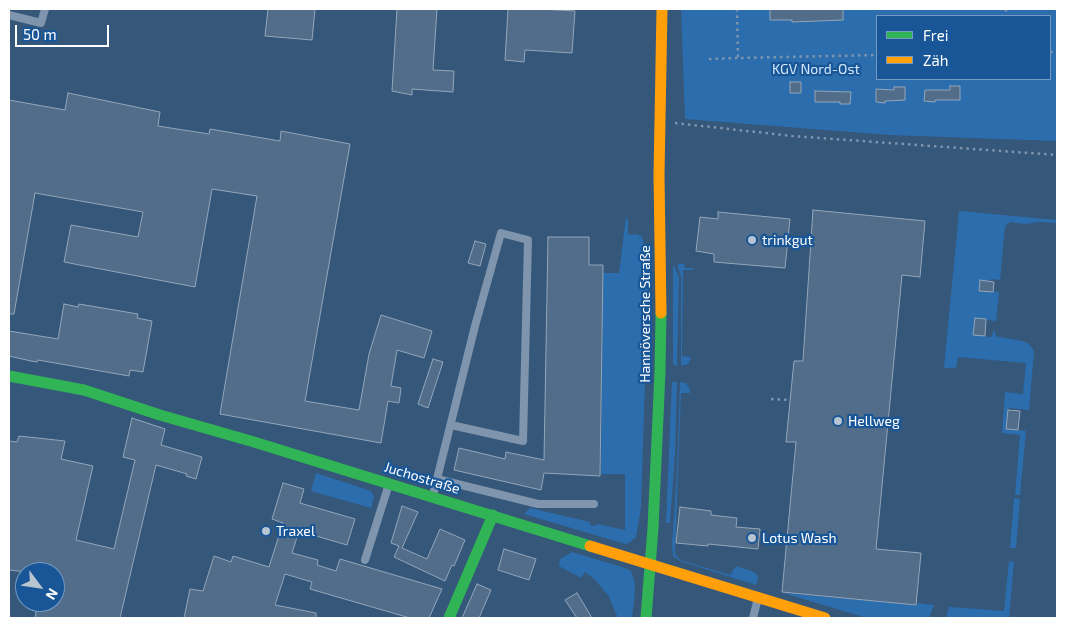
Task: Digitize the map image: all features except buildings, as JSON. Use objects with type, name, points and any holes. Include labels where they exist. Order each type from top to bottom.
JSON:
[{"type":"street","name":"Hannöversche Straße","points":[[646,618],[655,487],[660,372],[659,183],[662,9]]},
{"type":"street","name":"Juchostraße","points":[[9,376],[84,390],[160,415],[254,442],[825,618]]},
{"type":"street","points":[[449,618],[493,515]]},
{"type":"lane","points":[[9,15],[41,23],[45,9]]},
{"type":"lane","points":[[432,497],[475,326],[501,233],[528,240],[523,441],[451,425]]},
{"type":"lane","points":[[437,479],[538,504],[594,504]]},
{"type":"lane","points":[[365,560],[389,484]]},
{"type":"lane","points":[[753,618],[758,598]]},
{"type":"path","points":[[737,9],[738,58]]},
{"type":"path","points":[[709,59],[876,55]]},
{"type":"path","points":[[660,122],[792,136],[1057,155]]},
{"type":"path","points":[[771,399],[790,400]]},
{"type":"green space","name":"KGV Nord-Ost","points":[[681,9],[1057,9],[1057,141],[890,135],[685,119]]},
{"type":"green space","points":[[959,211],[1057,220],[1057,223],[1040,222],[1024,224],[1011,222],[1007,224],[1005,227],[1000,280],[980,281],[979,290],[999,292],[996,321],[975,319],[973,335],[992,337],[993,331],[995,331],[996,336],[1023,341],[1029,344],[1034,351],[1029,410],[1009,408],[1006,429],[1026,431],[1020,495],[1015,495],[1020,435],[1002,433],[1005,392],[1023,394],[1026,363],[958,357],[956,368],[944,368]]},
{"type":"green space","points":[[626,217],[628,221],[628,234],[641,236],[643,240],[648,283],[641,507],[636,537],[625,544],[524,514],[530,508],[590,522],[590,525],[595,526],[597,524],[625,530],[625,474],[601,474],[603,273],[619,273]]},
{"type":"green space","points":[[684,264],[685,268],[693,268],[693,270],[683,270],[682,356],[691,358],[688,364],[681,366],[681,276],[677,265]]},
{"type":"green space","points":[[673,266],[679,277],[677,366],[673,364]]},
{"type":"green space","points":[[672,382],[677,382],[675,453],[670,523],[666,523]]},
{"type":"green space","points":[[680,382],[686,383],[690,393],[681,393],[675,554],[680,560],[730,575],[736,566],[754,572],[758,576],[756,585],[680,561],[673,556]]},
{"type":"green space","points":[[316,473],[371,491],[374,497],[371,508],[311,491]]},
{"type":"green space","points":[[1014,498],[1020,499],[1016,548],[1010,548]]},
{"type":"green space","points":[[572,552],[631,571],[635,591],[632,618],[618,618],[608,595],[585,572],[581,578],[559,566],[560,559]]},
{"type":"green space","points":[[1009,561],[1014,562],[1009,618],[946,618],[949,607],[1004,611]]},
{"type":"green space","points":[[783,593],[934,605],[929,618],[867,618]]},
{"type":"traffic: fast","points":[[646,618],[653,528],[661,313]]},
{"type":"traffic: fast","points":[[9,376],[84,390],[590,546]]},
{"type":"traffic: fast","points":[[449,618],[493,515]]},
{"type":"traffic: slow","points":[[661,313],[659,175],[662,9]]},
{"type":"traffic: slow","points":[[590,546],[825,618]]},
{"type":"place","name":"trinkgut","points":[[752,240]]},
{"type":"place","name":"Hellweg","points":[[838,421]]},
{"type":"place","name":"Traxel","points":[[266,531]]},
{"type":"place","name":"Lotus Wash","points":[[752,538]]}]
